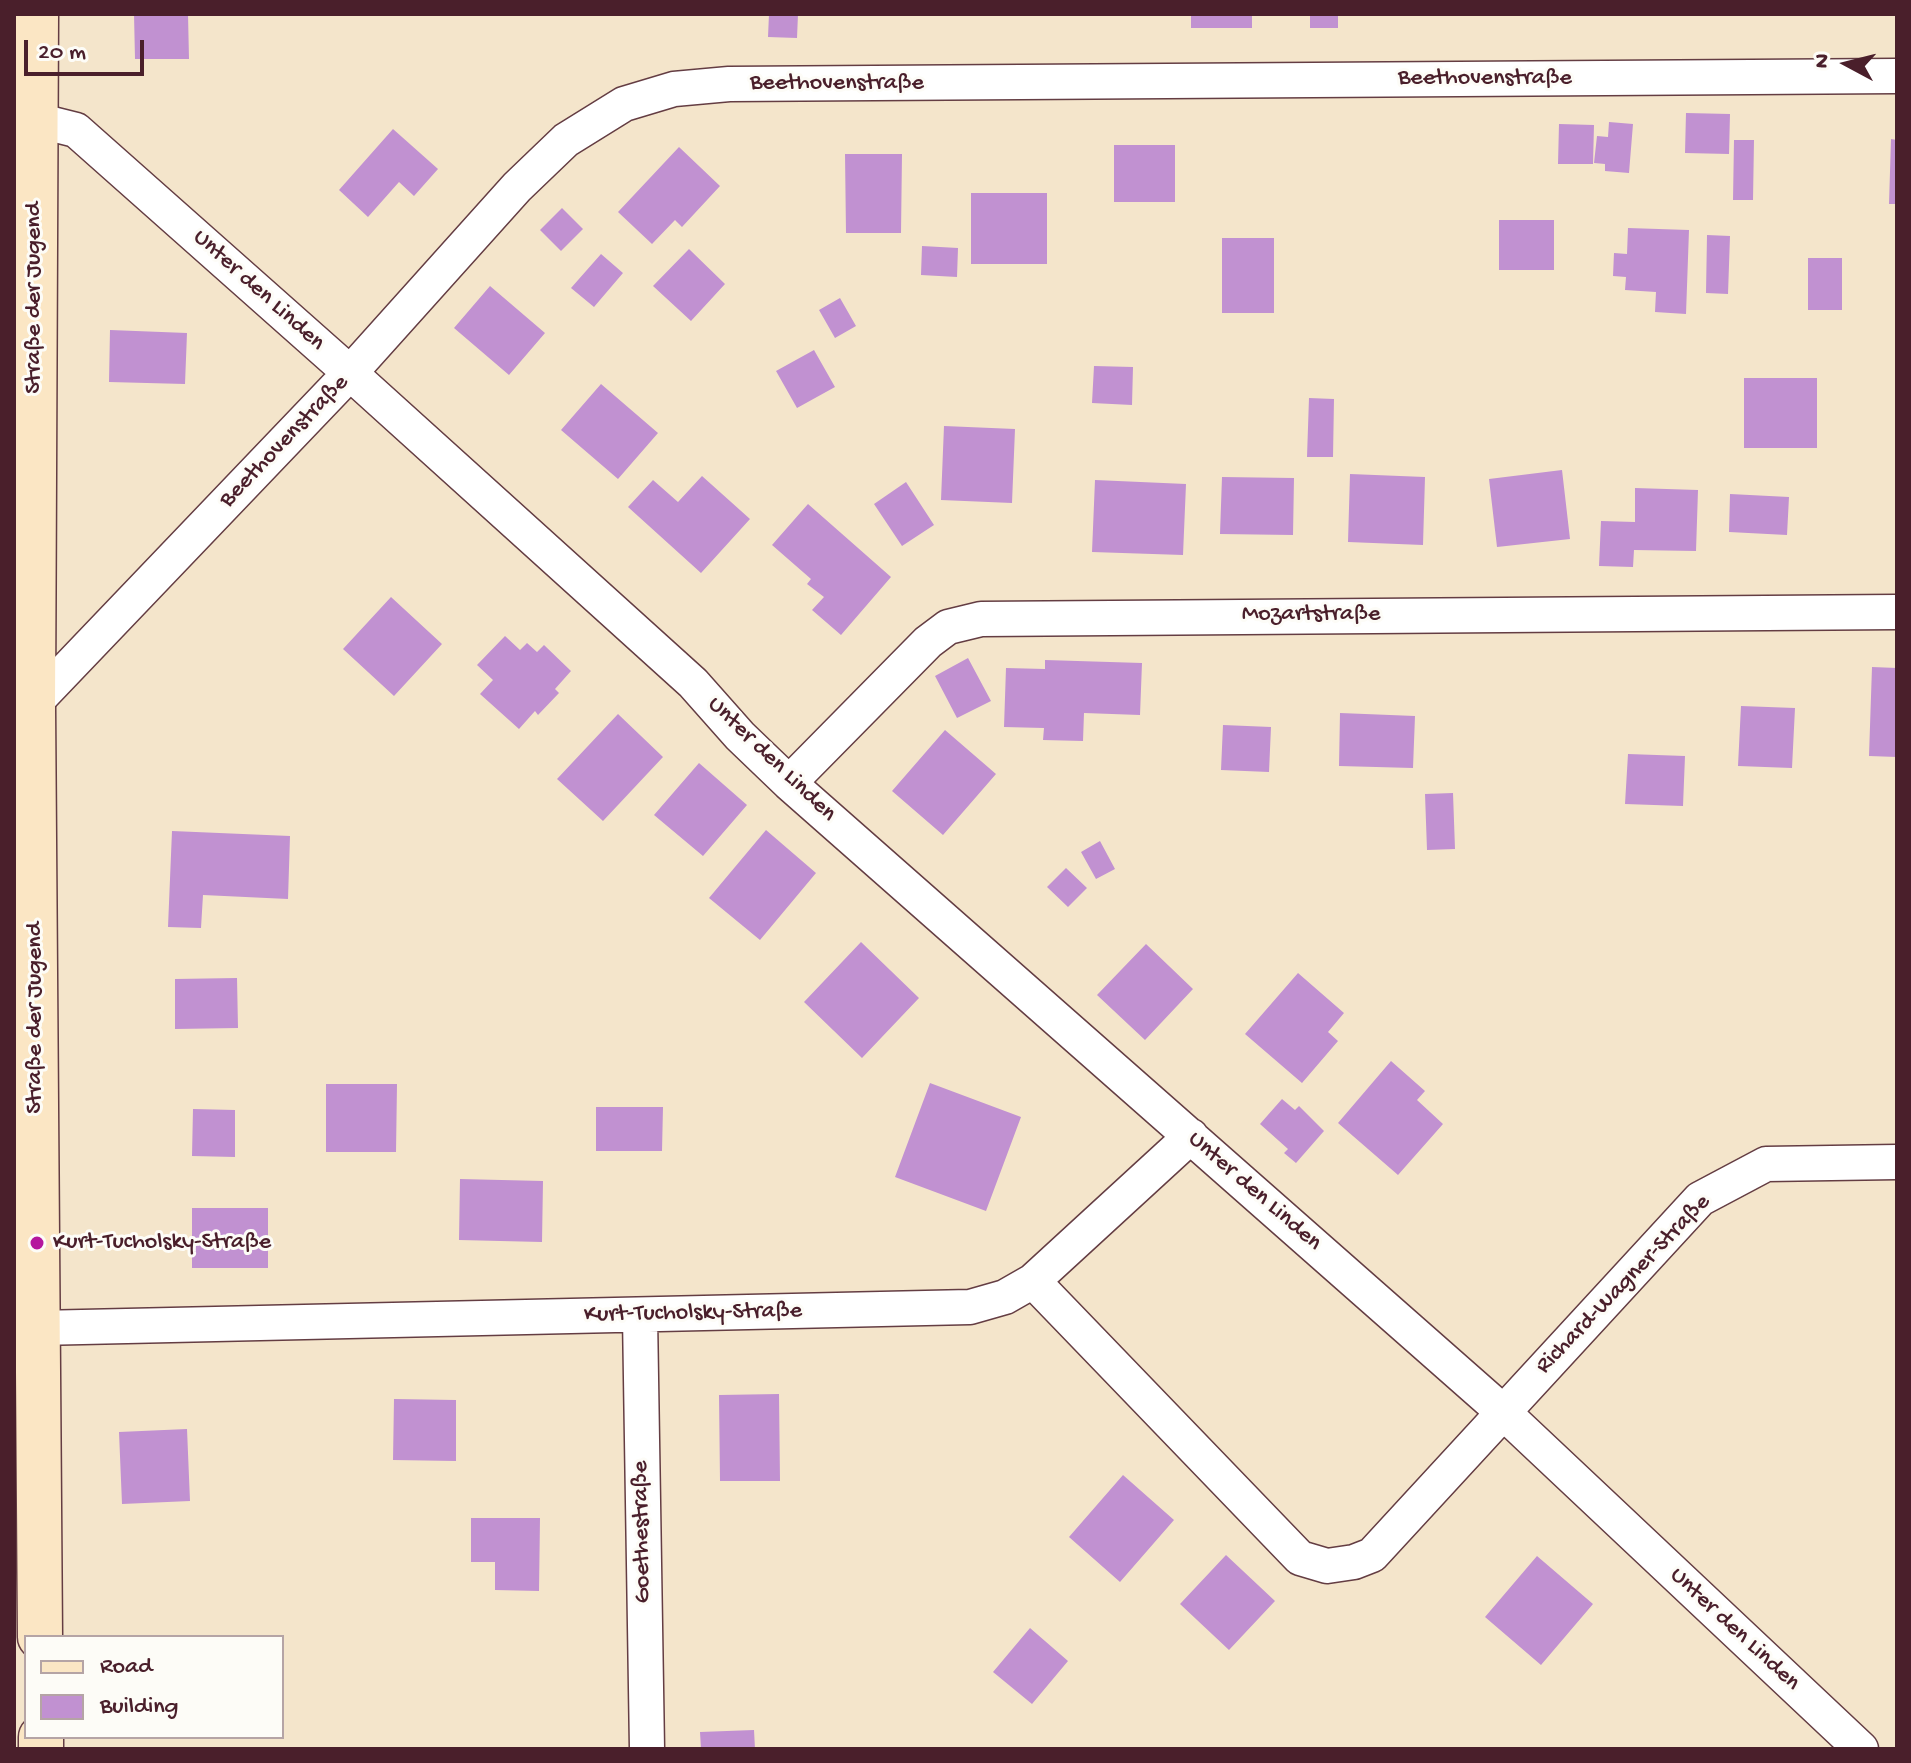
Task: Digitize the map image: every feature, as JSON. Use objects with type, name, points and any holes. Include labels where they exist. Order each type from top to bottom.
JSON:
[{"type":"street","name":"Straße der Jugend","points":[[36,14],[24,715],[26,1327],[40,1635]]},
{"type":"street","name":"Beethovenstraße","points":[[24,715],[350,373],[517,187],[566,140],[624,104],[674,89],[744,84],[1897,76]]},
{"type":"street","name":"Unter den Linden","points":[[36,120],[76,130],[350,373],[693,683],[740,736],[789,783],[1503,1412],[1861,1749]]},
{"type":"street","name":"Mozartstraße","points":[[789,783],[928,642],[948,627],[981,619],[1897,612]]},
{"type":"street","name":"Kurt-Tucholsky-Straße","points":[[26,1327],[970,1307],[1005,1297],[1033,1281],[1191,1136]]},
{"type":"street","name":"Richard-Wagner-Straße","points":[[1503,1412],[1700,1199],[1766,1164],[1897,1162]]},
{"type":"street","points":[[1033,1281],[1300,1558],[1327,1566],[1354,1562],[1372,1555],[1503,1412]]},
{"type":"street","name":"Goethestraße","points":[[640,1316],[647,1749]]},
{"type":"building","points":[[134,14],[188,14],[189,59],[135,59]]},
{"type":"building","points":[[769,14],[798,14],[797,38],[768,37]]},
{"type":"building","points":[[1191,14],[1252,14],[1252,28],[1191,28]]},
{"type":"building","points":[[1310,14],[1338,14],[1338,28],[1310,28]]},
{"type":"building","points":[[1686,113],[1730,114],[1729,154],[1685,153]]},
{"type":"building","points":[[1609,122],[1633,124],[1629,173],[1605,171],[1605,164],[1594,163],[1597,136],[1608,137]]},
{"type":"building","points":[[1559,124],[1594,125],[1593,164],[1558,164]]},
{"type":"building","points":[[393,129],[438,169],[414,196],[399,182],[368,217],[339,190]]},
{"type":"building","points":[[1891,139],[1897,140],[1897,204],[1889,204]]},
{"type":"building","points":[[1734,140],[1754,140],[1753,200],[1733,200]]},
{"type":"building","points":[[1114,145],[1175,145],[1175,202],[1114,202]]},
{"type":"building","points":[[679,147],[720,186],[682,227],[675,220],[652,244],[618,212]]},
{"type":"building","points":[[845,154],[902,154],[901,233],[846,233]]},
{"type":"building","points":[[971,193],[1047,193],[1047,264],[971,264]]},
{"type":"building","points":[[562,208],[583,229],[561,251],[540,230]]},
{"type":"building","points":[[1499,220],[1554,220],[1554,270],[1499,270]]},
{"type":"building","points":[[1628,228],[1689,230],[1686,314],[1655,312],[1656,292],[1625,290],[1626,277],[1613,276],[1614,253],[1627,254]]},
{"type":"building","points":[[1707,235],[1730,236],[1728,294],[1706,293]]},
{"type":"building","points":[[1222,238],[1274,238],[1274,313],[1222,313]]},
{"type":"building","points":[[922,246],[958,248],[957,277],[921,275]]},
{"type":"building","points":[[689,249],[725,284],[691,321],[653,286]]},
{"type":"building","points":[[601,254],[623,273],[594,307],[571,288]]},
{"type":"building","points":[[1808,258],[1842,258],[1842,310],[1808,310]]},
{"type":"building","points":[[490,286],[545,333],[509,375],[454,328]]},
{"type":"building","points":[[840,298],[856,326],[835,338],[819,310]]},
{"type":"building","points":[[110,330],[187,333],[185,384],[109,382]]},
{"type":"building","points":[[814,350],[835,387],[797,408],[776,371]]},
{"type":"building","points":[[1094,366],[1133,367],[1132,405],[1092,403]]},
{"type":"building","points":[[1744,378],[1817,378],[1817,448],[1744,448]]},
{"type":"building","points":[[601,384],[658,433],[618,479],[561,430]]},
{"type":"building","points":[[1309,398],[1334,399],[1333,457],[1307,457]]},
{"type":"building","points":[[944,426],[1015,429],[1012,503],[941,500]]},
{"type":"building","points":[[1562,470],[1570,539],[1497,547],[1489,479]]},
{"type":"building","points":[[1350,474],[1425,477],[1423,545],[1348,542]]},
{"type":"building","points":[[702,476],[750,519],[701,573],[628,507],[653,480],[678,502]]},
{"type":"building","points":[[1222,477],[1294,478],[1293,535],[1220,534]]},
{"type":"building","points":[[1095,480],[1186,484],[1183,555],[1092,552]]},
{"type":"building","points":[[906,482],[934,525],[902,546],[874,504]]},
{"type":"building","points":[[1635,488],[1698,490],[1696,551],[1634,550],[1633,567],[1599,566],[1601,521],[1635,522]]},
{"type":"building","points":[[1730,494],[1789,497],[1787,535],[1729,532]]},
{"type":"building","points":[[808,504],[891,577],[841,635],[812,610],[824,597],[807,584],[811,579],[772,545]]},
{"type":"building","points":[[391,597],[442,644],[394,696],[343,649]]},
{"type":"building","points":[[505,636],[520,650],[527,643],[537,652],[544,645],[571,671],[555,689],[559,693],[538,715],[535,711],[519,729],[480,694],[493,680],[477,665]]},
{"type":"building","points":[[968,658],[991,701],[957,718],[935,676]]},
{"type":"building","points":[[1045,660],[1142,663],[1140,715],[1084,713],[1083,741],[1043,740],[1044,728],[1004,727],[1006,668],[1045,669]]},
{"type":"building","points":[[1872,667],[1897,668],[1897,757],[1869,756]]},
{"type":"building","points":[[1741,706],[1795,708],[1792,768],[1738,766]]},
{"type":"building","points":[[1340,713],[1415,716],[1413,768],[1339,766]]},
{"type":"building","points":[[618,714],[663,757],[603,821],[557,779]]},
{"type":"building","points":[[1223,725],[1271,727],[1269,772],[1221,770]]},
{"type":"building","points":[[945,730],[996,774],[943,835],[892,791]]},
{"type":"building","points":[[1628,754],[1685,756],[1683,806],[1625,804]]},
{"type":"building","points":[[699,763],[747,805],[703,856],[654,815]]},
{"type":"building","points":[[1453,793],[1455,849],[1427,850],[1425,794]]},
{"type":"building","points":[[766,830],[816,873],[760,940],[709,898]]},
{"type":"building","points":[[172,831],[290,836],[288,899],[203,895],[201,928],[168,927]]},
{"type":"building","points":[[1100,841],[1115,869],[1096,879],[1081,852]]},
{"type":"building","points":[[1066,868],[1087,888],[1068,907],[1047,887]]},
{"type":"building","points":[[861,942],[919,998],[862,1058],[804,1002]]},
{"type":"building","points":[[1146,944],[1193,989],[1145,1040],[1097,995]]},
{"type":"building","points":[[1298,973],[1344,1013],[1328,1032],[1338,1041],[1302,1083],[1245,1034]]},
{"type":"building","points":[[237,978],[238,1028],[175,1029],[175,979]]},
{"type":"building","points":[[1391,1061],[1425,1091],[1417,1100],[1443,1124],[1398,1175],[1338,1123]]},
{"type":"building","points":[[930,1083],[1021,1117],[986,1211],[895,1177]]},
{"type":"building","points":[[326,1084],[397,1084],[396,1152],[326,1152]]},
{"type":"building","points":[[1282,1099],[1295,1110],[1299,1106],[1324,1131],[1296,1163],[1284,1153],[1288,1149],[1260,1124]]},
{"type":"building","points":[[596,1107],[663,1107],[662,1151],[596,1151]]},
{"type":"building","points":[[193,1109],[235,1110],[235,1157],[192,1156]]},
{"type":"building","points":[[460,1179],[543,1181],[542,1242],[459,1240]]},
{"type":"building","points":[[192,1208],[268,1208],[268,1268],[192,1268]]},
{"type":"building","points":[[779,1394],[780,1481],[720,1481],[719,1395]]},
{"type":"building","points":[[394,1399],[456,1400],[456,1461],[393,1460]]},
{"type":"building","points":[[187,1429],[190,1501],[122,1504],[119,1432]]},
{"type":"building","points":[[1123,1475],[1174,1520],[1120,1582],[1069,1537]]},
{"type":"building","points":[[471,1518],[540,1518],[539,1591],[495,1590],[495,1562],[471,1562]]},
{"type":"building","points":[[1226,1555],[1275,1601],[1229,1650],[1180,1604]]},
{"type":"building","points":[[1537,1556],[1593,1604],[1541,1665],[1485,1617]]},
{"type":"building","points":[[1030,1628],[1068,1661],[1032,1704],[993,1672]]},
{"type":"building","points":[[754,1730],[755,1749],[701,1749],[700,1732]]},
{"type":"place","name":"Kurt-Tucholsky-Straße","points":[[37,1243]]}]
